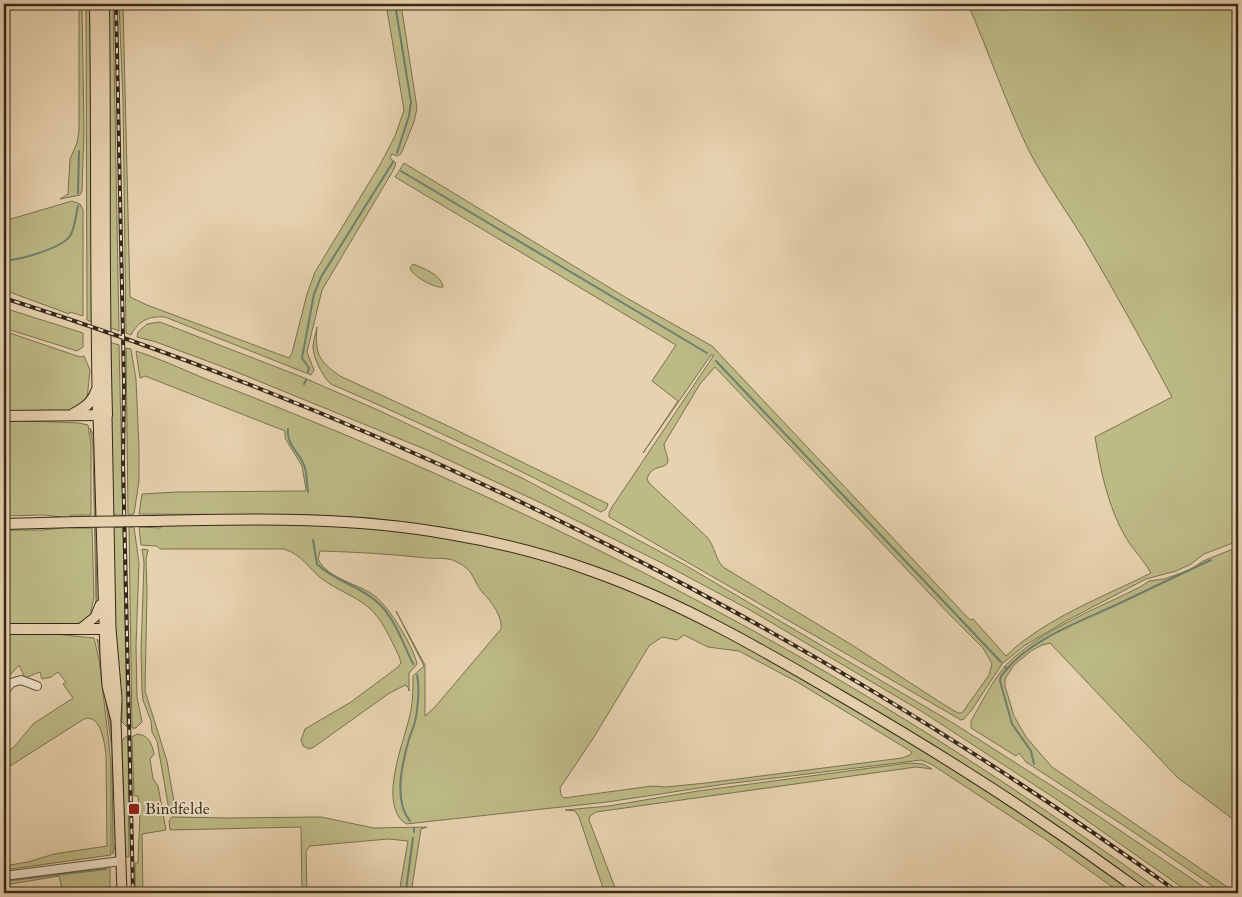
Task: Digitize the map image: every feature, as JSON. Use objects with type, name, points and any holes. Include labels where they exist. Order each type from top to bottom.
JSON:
[{"type":"highway","points":[[95,4],[97,387],[102,415]]},
{"type":"highway","points":[[102,415],[106,131],[104,4]]},
{"type":"highway","points":[[70,415],[91,402],[97,387]]},
{"type":"highway","points":[[4,416],[102,415]]},
{"type":"highway","points":[[4,524],[292,520],[371,523],[443,533],[497,544],[592,570],[637,588],[709,622],[776,658],[884,721],[1032,815],[1143,893]]},
{"type":"highway","points":[[4,629],[105,629]]},
{"type":"main road","points":[[102,415],[102,597],[105,629]]},
{"type":"main road","points":[[102,415],[107,686],[116,721],[122,893]]},
{"type":"main road","points":[[80,629],[95,617],[102,597]]},
{"type":"street","points":[[4,692],[11,683],[21,680],[37,686]]},
{"type":"street","points":[[4,876],[121,861]]},
{"type":"shaded area","points":[[79,4],[82,4],[84,130],[82,191],[80,195],[60,199],[68,194],[70,159],[77,143],[79,131]]},
{"type":"shaded area","points":[[86,4],[90,4],[92,322],[87,320]]},
{"type":"shaded area","points":[[109,4],[113,4],[119,331],[109,327]]},
{"type":"shaded area","points":[[119,4],[123,4],[130,297],[289,358],[315,272],[381,163],[395,136],[404,110],[386,4],[401,4],[417,108],[414,122],[401,154],[397,156],[392,154],[390,158],[396,163],[394,169],[322,290],[307,352],[314,370],[311,375],[165,317],[149,318],[141,322],[131,335],[126,333],[123,100]]},
{"type":"shaded area","points":[[968,4],[1238,4],[1238,541],[1204,554],[1191,564],[1176,571],[1146,579],[1066,621],[1024,646],[1002,664],[971,711],[961,720],[609,517],[612,507],[714,355],[711,355],[643,453],[678,401],[652,381],[676,345],[395,177],[404,163],[625,297],[712,346],[970,620],[973,619],[1006,656],[1037,631],[1056,620],[1151,573],[1126,538],[1114,514],[1103,476],[1095,437],[1172,397],[1095,258],[1029,151]],"holes":[[[715,367],[983,648],[992,664],[989,675],[962,713],[958,713],[943,704],[852,645],[723,567],[707,537],[647,479],[652,471],[667,464],[668,459],[664,444],[700,384]]]},
{"type":"shaded area","points":[[72,201],[80,204],[83,210],[83,316],[70,312],[69,314],[4,290],[4,221]]},
{"type":"shaded area","points":[[413,264],[436,276],[443,287],[430,284],[415,275],[410,268]]},
{"type":"shaded area","points":[[4,308],[83,333],[83,347],[77,351],[4,328]]},
{"type":"shaded area","points":[[160,322],[302,377],[380,411],[522,478],[685,565],[953,723],[1088,809],[1213,893],[1190,893],[1056,799],[921,711],[750,610],[662,563],[539,502],[427,450],[234,371],[156,342],[137,337],[138,332],[147,324]]},
{"type":"shaded area","points":[[317,327],[317,344],[320,356],[327,366],[340,376],[608,504],[606,509],[601,512],[468,446],[331,384],[322,372],[313,351]]},
{"type":"shaded area","points":[[4,331],[80,357],[84,356],[90,370],[87,399],[77,408],[65,411],[4,413]]},
{"type":"shaded area","points":[[109,342],[119,345],[123,515],[113,515]]},
{"type":"shaded area","points":[[126,348],[131,349],[136,379],[139,448],[139,481],[134,514],[128,515]]},
{"type":"shaded area","points":[[136,351],[317,423],[500,503],[556,529],[723,614],[916,726],[1083,836],[1164,893],[1151,893],[958,762],[871,708],[740,632],[661,593],[618,576],[424,525],[372,518],[312,515],[139,514],[142,494],[305,491],[306,489],[302,466],[285,438],[285,431],[145,376],[140,378]]},
{"type":"shaded area","points":[[4,420],[88,425],[91,445],[91,515],[71,515],[70,518],[44,515],[4,516]]},
{"type":"shaded area","points":[[90,428],[94,437],[97,601],[97,607],[93,612],[96,600],[93,446]]},
{"type":"shaded area","points":[[316,524],[424,533],[475,542],[542,559],[619,586],[692,618],[833,696],[987,792],[1137,893],[1121,893],[1045,839],[931,764],[921,760],[726,784],[607,802],[406,824],[397,815],[393,802],[393,787],[395,770],[411,710],[413,676],[424,666],[396,611],[425,665],[425,716],[435,707],[501,629],[500,619],[496,610],[479,588],[470,572],[454,560],[374,553],[320,551],[318,559],[329,572],[368,592],[381,601],[406,638],[417,664],[409,673],[409,691],[405,685],[388,694],[309,749],[303,746],[301,740],[305,729],[351,702],[401,663],[382,623],[368,607],[322,579],[301,558],[284,549],[160,549],[157,546],[141,545],[139,527],[161,528],[161,525]],"holes":[[[684,635],[708,647],[739,651],[799,683],[912,752],[910,755],[902,758],[706,783],[666,787],[652,786],[564,798],[561,795],[560,788],[594,737],[649,646],[662,637],[677,640]]]},
{"type":"shaded area","points":[[71,527],[92,528],[94,597],[91,616],[81,623],[74,624],[4,626],[4,530],[43,530]]},
{"type":"shaded area","points":[[123,527],[127,727],[122,722],[115,631],[112,528]]},
{"type":"shaded area","points":[[129,527],[134,527],[139,563],[136,646],[137,697],[142,722],[136,728],[132,728]]},
{"type":"shaded area","points":[[1238,547],[1238,823],[1177,777],[1050,643],[1031,651],[1014,665],[1005,679],[1005,686],[1014,716],[1026,737],[1052,767],[1236,893],[1223,893],[1026,762],[1019,753],[1016,756],[971,728],[971,721],[997,676],[1021,651],[1036,640],[1071,620],[1149,581],[1164,579],[1190,570],[1203,561]]},
{"type":"shaded area","points":[[142,549],[148,550],[146,559],[145,691],[167,761],[174,802],[178,807],[190,813],[177,813],[169,810],[157,741],[152,732],[151,721],[143,700],[141,650],[144,563]]},
{"type":"shaded area","points":[[4,633],[45,633],[94,638],[99,659],[111,766],[111,855],[4,870],[4,866],[28,862],[54,854],[107,846],[105,745],[98,725],[90,718],[84,719],[4,770],[4,754],[15,746],[33,724],[73,698],[63,684],[66,682],[58,672],[51,677],[42,679],[40,672],[25,678],[19,665],[4,682]]},
{"type":"shaded area","points":[[97,639],[101,647],[113,746],[117,838],[113,854],[112,750]]},
{"type":"shaded area","points":[[137,734],[147,738],[152,747],[154,754],[150,759],[153,779],[158,786],[166,830],[142,834],[143,893],[135,893],[135,863],[138,863],[140,813],[138,796],[134,796],[132,737]]},
{"type":"shaded area","points":[[128,736],[129,857],[127,857],[125,854],[122,742]]},
{"type":"shaded area","points":[[908,763],[923,764],[932,769],[916,767],[596,812],[590,816],[589,820],[617,893],[606,893],[604,891],[579,817],[575,811],[565,810],[609,806],[698,791]]},
{"type":"shaded area","points":[[172,817],[321,817],[374,828],[427,827],[421,829],[411,893],[399,893],[408,841],[388,839],[310,846],[306,851],[307,893],[302,893],[301,827],[170,830],[169,821]]},
{"type":"shaded area","points":[[105,866],[110,868],[110,893],[63,893],[59,876],[4,885],[4,879]]},
{"type":"waterway","points":[[395,4],[411,102],[409,116],[397,153]]},
{"type":"waterway","points":[[78,193],[79,151]]},
{"type":"waterway","points":[[308,372],[309,368],[302,358],[314,294],[321,277],[393,162]]},
{"type":"waterway","points":[[401,171],[707,353]]},
{"type":"waterway","points":[[4,260],[39,253],[65,241],[73,229],[78,206]]},
{"type":"waterway","points":[[716,361],[1001,662]]},
{"type":"waterway","points":[[304,384],[306,380]]},
{"type":"waterway","points":[[288,429],[291,445],[305,468],[308,492]]},
{"type":"waterway","points":[[313,540],[317,564],[331,575],[370,596],[382,607],[398,630],[413,664]]},
{"type":"waterway","points":[[1007,669],[1028,650],[1053,634],[1211,560]]},
{"type":"waterway","points":[[1005,667],[1007,669],[1001,676],[1000,681],[1012,724],[1031,751],[1034,764]]},
{"type":"waterway","points":[[410,821],[402,803],[400,781],[406,749],[416,717],[419,691],[417,675]]},
{"type":"waterway","points":[[406,890],[413,838]]},
{"type":"waterway","points":[[4,881],[106,869]]},
{"type":"railway","points":[[116,4],[124,384],[123,463],[133,893]]},
{"type":"railway","points":[[4,298],[161,351],[315,411],[466,477],[615,549],[761,626],[904,710],[1043,799],[1179,893]]},
{"type":"place","name":"Bindfelde","points":[[134,809]]}]
